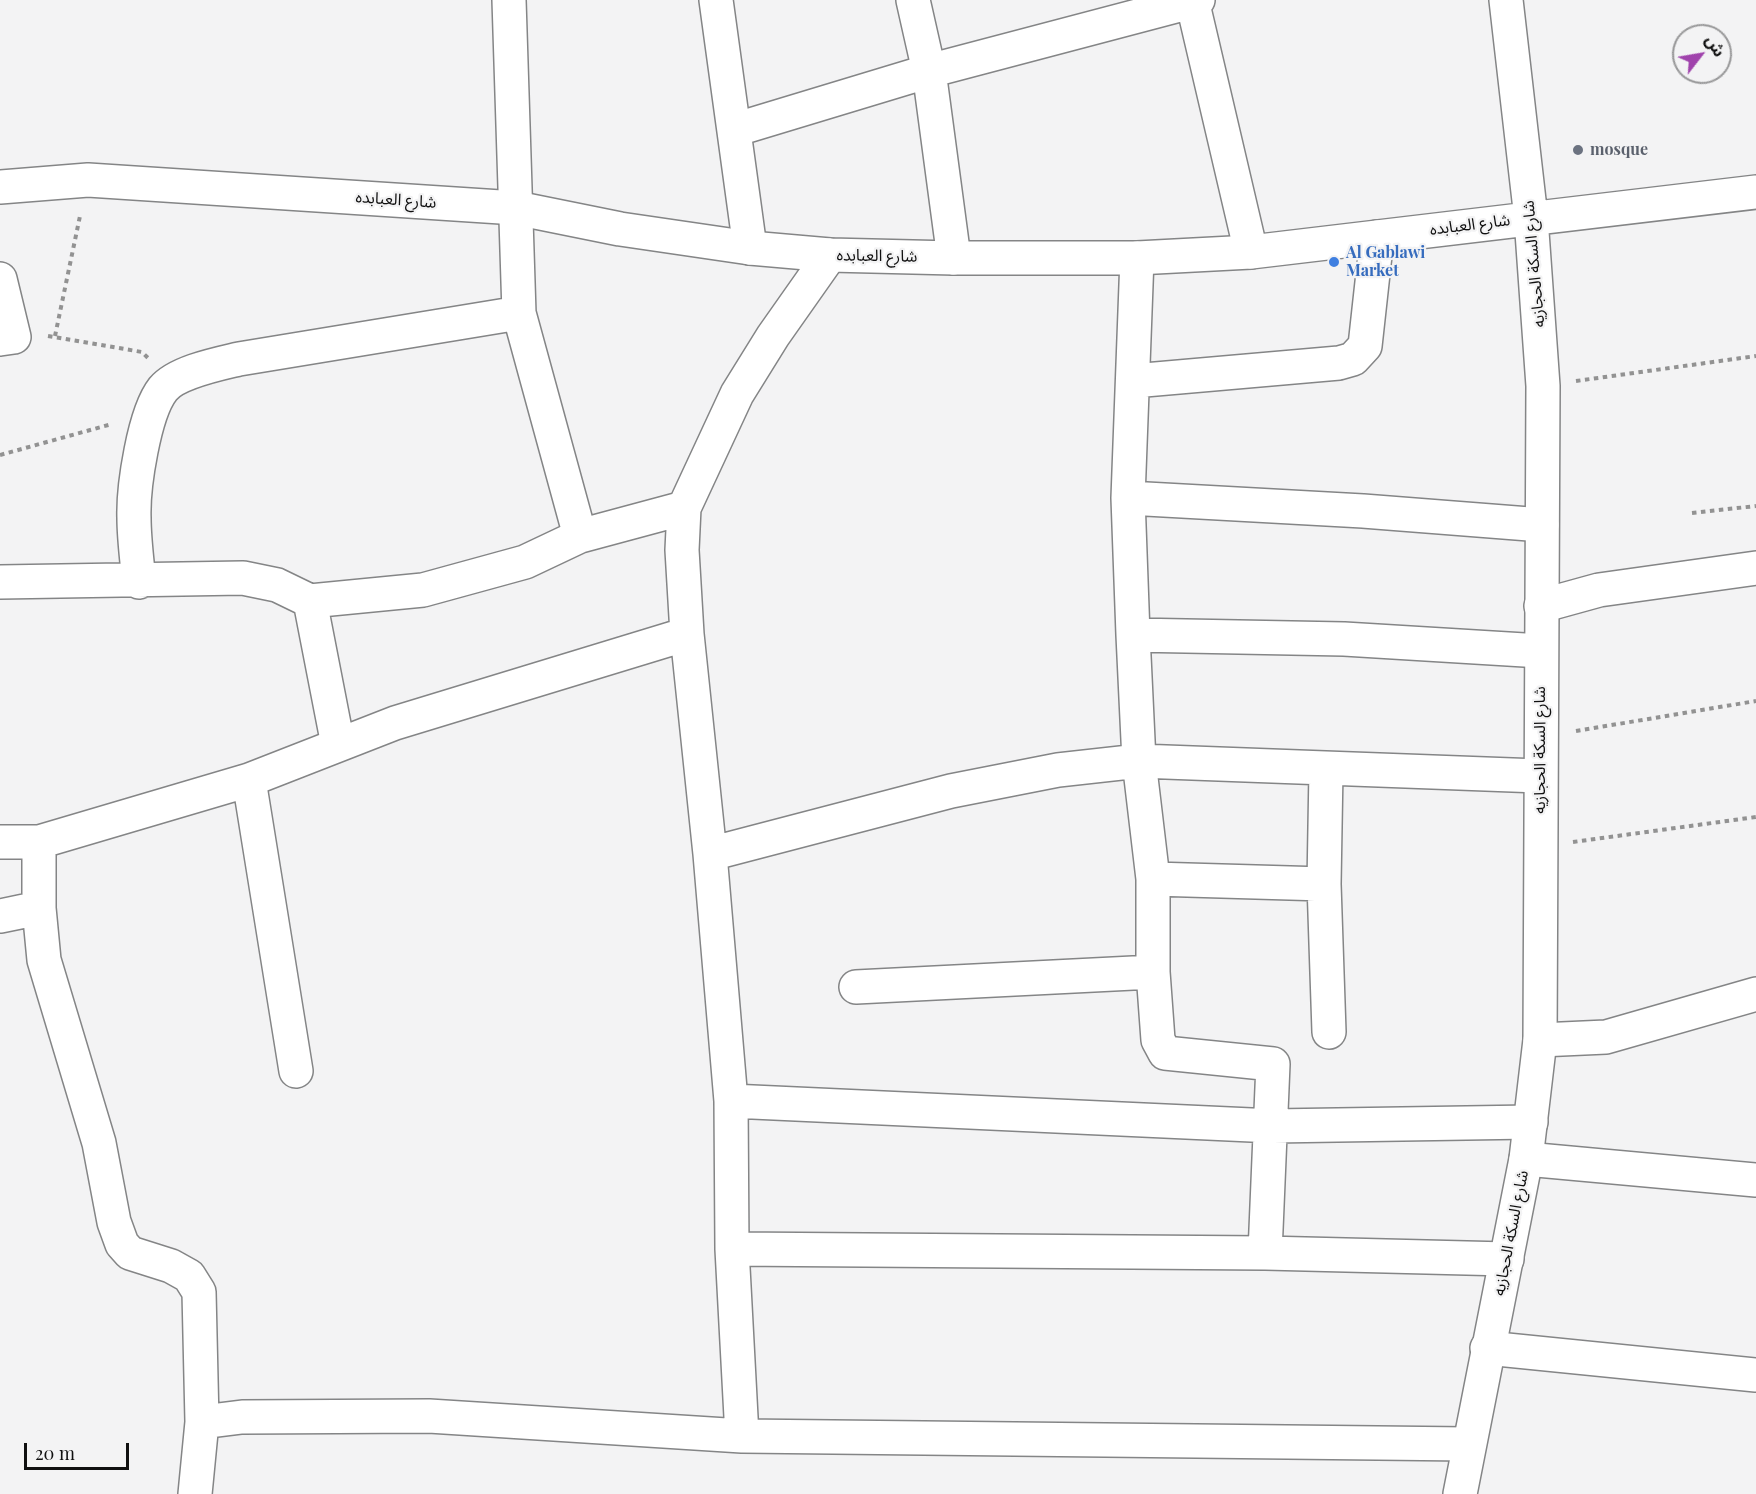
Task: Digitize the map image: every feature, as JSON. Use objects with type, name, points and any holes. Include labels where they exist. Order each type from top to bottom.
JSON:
[{"type":"street","points":[[509,0],[519,313],[580,536]]},
{"type":"street","points":[[716,0],[750,248]]},
{"type":"street","points":[[913,0],[929,71],[954,258]]},
{"type":"street","name":"شارع السكة الحجازيه","points":[[1460,1494],[1468,1444],[1526,1159],[1540,1040],[1539,776],[1543,386],[1531,218],[1506,0]]},
{"type":"street","points":[[734,130],[929,71],[1194,1],[1251,252]]},
{"type":"street","name":"شارع العبابده","points":[[0,187],[88,180],[516,207],[620,229],[750,248],[830,255],[954,258],[1137,258],[1251,252],[1756,192]]},
{"type":"street","points":[[1133,381],[1339,363],[1353,359],[1365,346],[1377,237]]},
{"type":"street","points":[[742,1436],[732,1249],[731,1101],[710,854],[687,634],[682,550],[684,508],[737,394],[773,336],[830,255]]},
{"type":"street","points":[[1137,258],[1128,498],[1139,761],[1153,879],[1154,972],[1161,1049],[1166,1053],[1274,1064],[1273,1126],[1265,1253]]},
{"type":"street","points":[[0,279],[14,338],[0,339]]},
{"type":"street","points":[[139,582],[134,516],[142,446],[157,401],[193,372],[239,359],[519,313]]},
{"type":"street","points":[[1128,498],[1363,511],[1542,525]]},
{"type":"street","points":[[0,582],[139,582],[243,578],[277,585],[310,601],[423,590],[470,579],[525,562],[580,536],[684,508]]},
{"type":"street","points":[[1541,606],[1599,590],[1756,568]]},
{"type":"street","points":[[310,601],[338,745]]},
{"type":"street","points":[[0,842],[39,842],[249,780],[425,713],[687,634]]},
{"type":"street","points":[[1133,635],[1344,639],[1541,651]]},
{"type":"street","points":[[710,854],[951,791],[1058,770],[1139,761],[1326,770],[1539,776]]},
{"type":"street","points":[[1326,770],[1324,884],[1329,1032]]},
{"type":"street","points":[[249,780],[296,1071]]},
{"type":"street","points":[[39,842],[39,908],[44,960],[99,1143],[114,1222],[122,1244],[130,1253],[171,1266],[189,1276],[199,1292],[202,1422],[195,1494]]},
{"type":"street","points":[[1153,879],[1324,884]]},
{"type":"street","points":[[0,916],[39,908]]},
{"type":"street","points":[[856,987],[1154,972]]},
{"type":"street","points":[[1540,1040],[1606,1037],[1756,994]]},
{"type":"street","points":[[731,1101],[1273,1126],[1531,1122]]},
{"type":"street","points":[[1526,1159],[1756,1180]]},
{"type":"street","points":[[732,1249],[1265,1253],[1507,1259]]},
{"type":"street","points":[[1487,1348],[1756,1375]]},
{"type":"street","points":[[202,1422],[242,1417],[429,1416],[742,1436],[1468,1444]]},
{"type":"path","points":[[0,455],[157,401],[156,366],[142,352],[56,336],[88,180]]},
{"type":"path","points":[[1543,386],[1756,356]]},
{"type":"path","points":[[1692,513],[1756,506]]},
{"type":"path","points":[[1540,737],[1756,701]]},
{"type":"path","points":[[1540,843],[1579,842],[1756,816]]},
{"type":"place","name":"mosque","points":[[1578,150]]},
{"type":"place","name":"Al Gablawi Market","points":[[1334,262]]}]
